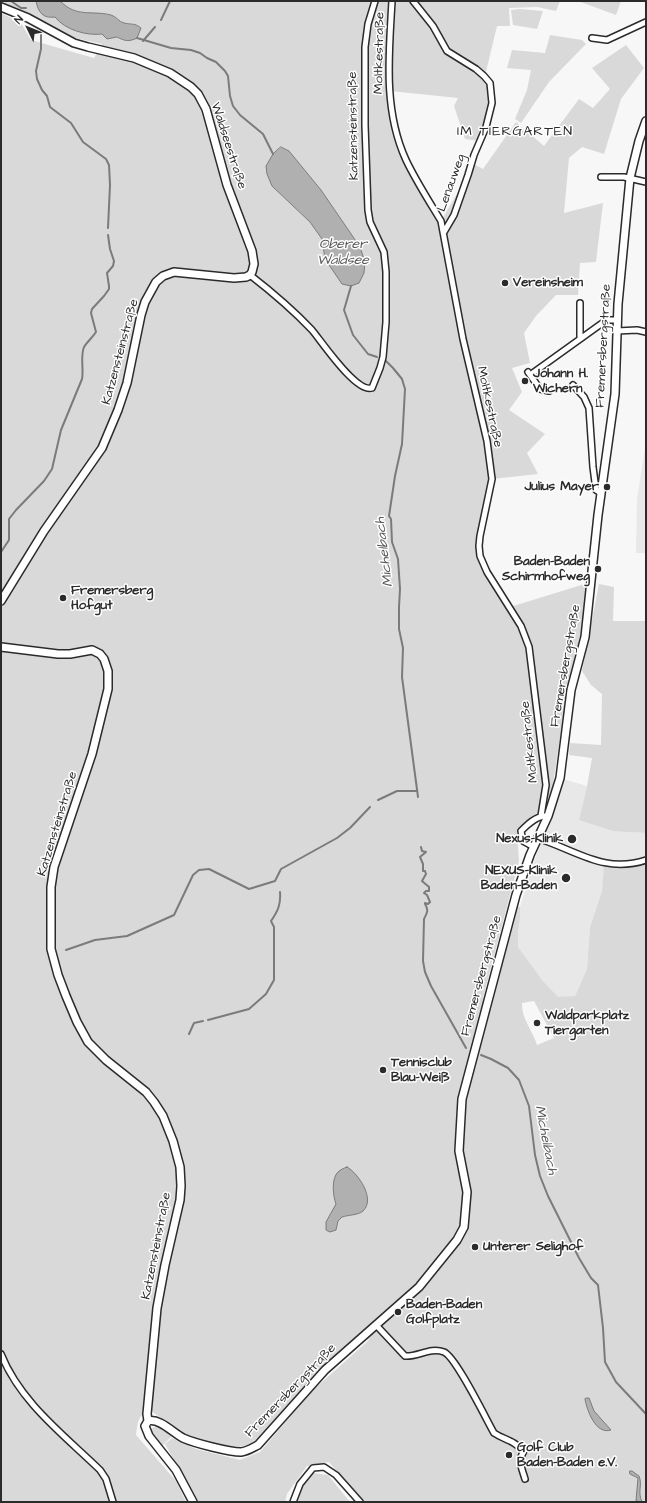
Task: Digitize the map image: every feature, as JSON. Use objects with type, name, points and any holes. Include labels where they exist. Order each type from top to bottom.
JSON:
[{"type":"street","name":"Katzensteinstraße","points":[[1,601],[44,531],[102,448],[118,410],[127,383],[145,302],[156,282],[163,276],[174,272],[234,278],[246,277],[250,275],[280,298],[312,330],[350,377],[365,388],[372,388],[383,358],[386,322],[384,252],[370,222],[368,210],[365,125],[365,47],[368,24],[375,1]]},
{"type":"street","name":"Moltkestraße","points":[[392,1],[389,77],[390,100],[394,121],[406,159],[441,221],[444,232],[453,291],[487,442],[492,479],[480,536],[480,556],[487,572],[521,626],[529,647],[546,785],[544,816]]},
{"type":"street","name":"Lenauweg","points":[[413,1],[433,26],[447,51],[476,68],[490,83],[492,102],[486,127],[474,155],[454,216],[444,232]]},
{"type":"street","name":"Waldseestraße","points":[[1,7],[28,18],[74,42],[88,47],[134,58],[156,67],[176,76],[198,94],[206,109],[226,185],[252,250],[254,264],[250,275]]},
{"type":"street","points":[[592,38],[607,40],[646,22]]},
{"type":"street","name":"Fremersbergstraße","points":[[148,1421],[152,1420],[157,1422],[190,1441],[235,1452],[249,1450],[258,1444],[325,1370],[419,1287],[457,1240],[464,1227],[467,1192],[459,1151],[462,1099],[516,895],[538,838],[544,816],[560,778],[571,690],[586,637],[601,493],[615,394],[617,320],[630,178],[639,141],[646,121]]},
{"type":"street","points":[[601,177],[630,178],[646,182]]},
{"type":"street","points":[[580,303],[580,338]]},
{"type":"street","points":[[549,391],[540,389],[529,374],[601,324],[608,320],[617,320]]},
{"type":"street","points":[[617,331],[637,330],[646,332]]},
{"type":"street","points":[[573,385],[584,397],[589,408],[596,490],[601,493]]},
{"type":"street","name":"Katzensteinstraße","points":[[1,647],[58,654],[70,654],[92,650],[100,654],[104,659],[108,671],[108,689],[92,754],[54,867],[51,887],[51,949],[58,975],[66,996],[77,1022],[88,1042],[106,1060],[146,1092],[154,1102],[163,1116],[173,1141],[180,1168],[180,1200],[157,1308],[148,1421],[145,1426],[148,1436],[176,1470],[193,1502]]},
{"type":"street","points":[[534,847],[523,841],[521,831],[527,825],[544,816]]},
{"type":"street","points":[[538,838],[604,863],[621,864],[646,860]]},
{"type":"street","points":[[376,1325],[405,1356],[432,1350],[447,1354],[456,1365],[494,1433],[500,1438],[509,1440],[524,1451],[520,1458],[520,1463],[525,1479]]},
{"type":"street","points":[[1,1354],[15,1380],[32,1404],[58,1431],[100,1470],[106,1479],[113,1502]]},
{"type":"street","points":[[293,1502],[300,1484],[312,1468],[324,1467],[336,1475],[360,1502]]},
{"type":"shaded area","points":[[1,1],[36,1],[48,18],[55,17],[93,35],[102,34],[107,39],[117,37],[123,41],[134,23],[123,23],[113,15],[84,13],[67,8],[60,1],[560,1],[556,11],[537,7],[509,8],[510,26],[497,26],[485,76],[491,92],[490,108],[480,141],[465,139],[454,106],[458,98],[390,91],[390,100],[406,159],[441,221],[468,175],[472,163],[483,169],[516,122],[544,146],[579,99],[593,108],[610,89],[592,68],[626,45],[644,68],[621,99],[604,154],[582,147],[569,158],[564,213],[603,203],[596,262],[580,263],[578,295],[556,295],[536,316],[524,333],[530,363],[512,368],[522,392],[509,410],[545,434],[527,453],[538,474],[492,479],[479,546],[480,556],[510,607],[588,583],[578,653],[568,686],[551,797],[541,798],[538,812],[523,824],[517,833],[519,861],[483,998],[491,1010],[513,905],[520,907],[518,947],[543,981],[558,997],[575,996],[587,969],[590,927],[602,891],[604,863],[614,864],[646,860],[646,1502],[364,1502],[329,1462],[307,1466],[287,1494],[285,1502],[198,1502],[165,1444],[172,1438],[196,1449],[240,1460],[260,1452],[312,1391],[369,1340],[365,1330],[300,1391],[264,1433],[263,1432],[256,1440],[249,1444],[233,1446],[197,1439],[183,1433],[150,1410],[140,1417],[136,1435],[176,1481],[186,1502],[1,1502],[1,13],[21,23],[31,40],[94,58],[102,44],[75,38]],"holes":[[[282,147],[289,151],[321,190],[360,247],[365,262],[342,284],[325,259],[322,239],[310,222],[272,186],[273,154]],[[534,1001],[554,1038],[537,1045],[522,1009],[522,1003]]]},
{"type":"shaded area","points":[[578,1],[621,1],[616,15]]},
{"type":"shaded area","points":[[520,9],[543,11],[537,29],[513,25],[511,10]]},
{"type":"shaded area","points":[[550,35],[582,40],[586,44],[549,82],[521,123],[515,119],[527,90],[531,70],[507,68],[512,50],[545,53]]},
{"type":"shaded area","points":[[646,442],[646,553],[636,553],[637,499]]},
{"type":"shaded area","points":[[599,584],[614,587],[613,621],[646,621],[646,833],[613,831],[579,820],[592,758],[569,755],[570,743],[601,745],[602,694],[591,685],[582,671]]},
{"type":"shaded area","name":"NEXUS-Klinik Baden-Baden","points":[[560,778],[587,786],[579,820],[631,832],[646,833],[646,860],[604,864],[602,891],[590,927],[587,969],[575,996],[558,998],[543,981],[518,947],[518,933],[520,907]]},
{"type":"shaded area","points":[[157,1426],[172,1436],[162,1446],[151,1431],[151,1429]]},
{"type":"shaded area","points":[[313,1473],[328,1475],[350,1502],[297,1502],[304,1483]]},
{"type":"water","points":[[36,1],[60,1],[72,10],[78,12],[111,15],[122,22],[134,24],[141,28],[137,38],[129,40],[124,40],[117,37],[107,39],[102,34],[83,33],[70,29],[59,22],[55,17],[44,16],[38,8]]},
{"type":"water","name":"Oberer Waldsee","points":[[281,147],[289,151],[321,190],[360,247],[365,262],[364,273],[359,283],[351,286],[342,284],[325,259],[322,239],[310,222],[272,186],[267,174],[266,166],[273,154]]},
{"type":"water","points":[[347,1167],[360,1180],[367,1193],[368,1200],[363,1211],[342,1217],[338,1221],[336,1230],[330,1232],[326,1230],[326,1222],[336,1204],[333,1192],[334,1179],[338,1172]]},
{"type":"water","points":[[589,1398],[594,1411],[611,1430],[606,1431],[601,1429],[593,1421],[586,1404],[585,1399]]},
{"type":"water","points":[[630,1471],[639,1476],[642,1502],[636,1501],[638,1478],[630,1474]]},
{"type":"waterway","name":"Michelbach","points":[[11,1],[21,8],[26,8]]},
{"type":"waterway","points":[[161,20],[170,1]]},
{"type":"waterway","points":[[143,41],[155,27]]},
{"type":"waterway","points":[[41,35],[41,49],[36,71],[37,79],[42,90],[47,96],[50,107],[71,123],[83,142],[106,159],[109,165],[110,185],[108,228]]},
{"type":"waterway","name":"Michelbach","points":[[137,38],[171,48],[191,50],[216,62],[228,76],[230,96],[233,106],[240,115],[263,134],[273,154]]},
{"type":"waterway","points":[[1,552],[9,540],[9,519],[44,481],[52,469],[61,430],[82,379],[82,355],[84,347],[96,332],[91,313],[92,309],[109,289],[107,273],[113,266],[114,261],[108,235]]},
{"type":"waterway","name":"Michelbach","points":[[351,286],[344,310],[353,335],[368,354],[377,357]]},
{"type":"waterway","name":"Michelbach","points":[[385,360],[402,379],[405,389],[402,444],[395,476],[389,516],[391,519],[392,542],[398,559],[400,589],[399,629],[403,648],[402,677],[418,797]]},
{"type":"waterway","points":[[378,800],[397,791],[417,791]]},
{"type":"waterway","points":[[66,950],[95,940],[127,936],[174,915],[193,875],[199,870],[209,869],[249,889],[275,881],[281,869],[337,838],[350,828],[370,807]]},
{"type":"waterway","name":"Michelbach","points":[[421,847],[422,851],[426,852],[420,857],[423,864],[423,871],[425,871],[426,874],[422,881],[429,887],[429,891],[424,893],[427,895],[430,902],[428,904],[425,903],[427,910],[424,919],[423,961],[425,972],[431,986],[466,1048]]},
{"type":"waterway","points":[[208,1020],[249,1009],[266,994],[274,980],[274,927],[271,921],[276,914],[280,900],[280,892]]},
{"type":"waterway","points":[[189,1034],[194,1023],[203,1021]]},
{"type":"waterway","name":"Michelbach","points":[[481,1055],[508,1068],[519,1080],[529,1106],[535,1155],[540,1176],[548,1196],[579,1258],[591,1278],[598,1285],[605,1362],[616,1382],[646,1414]]},
{"type":"place","name":"Vereinsheim","points":[[505,283]]},
{"type":"place","name":"Johann H. Wichern","points":[[525,381]]},
{"type":"place","name":"Julius Mayer","points":[[607,487]]},
{"type":"place","name":"Baden-Baden Schirmhofweg","points":[[598,569]]},
{"type":"place","name":"Fremersberg Hofgut","points":[[63,598]]},
{"type":"place","name":"Nexus-Klinik","points":[[572,839]]},
{"type":"place","name":"NEXUS-Klinik Baden-Baden","points":[[566,878]]},
{"type":"place","name":"Waldparkplatz Tiergarten","points":[[537,1023]]},
{"type":"place","name":"Tennisclub Blau-Weiß","points":[[383,1070]]},
{"type":"place","name":"Unterer Selighof","points":[[475,1247]]},
{"type":"place","name":"Baden-Baden Golfplatz","points":[[398,1312]]},
{"type":"place","name":"Golf Club Baden-Baden e.V.","points":[[509,1455]]},
{"type":"district","name":"IM TIERGARTEN","points":[[515,132]]}]
